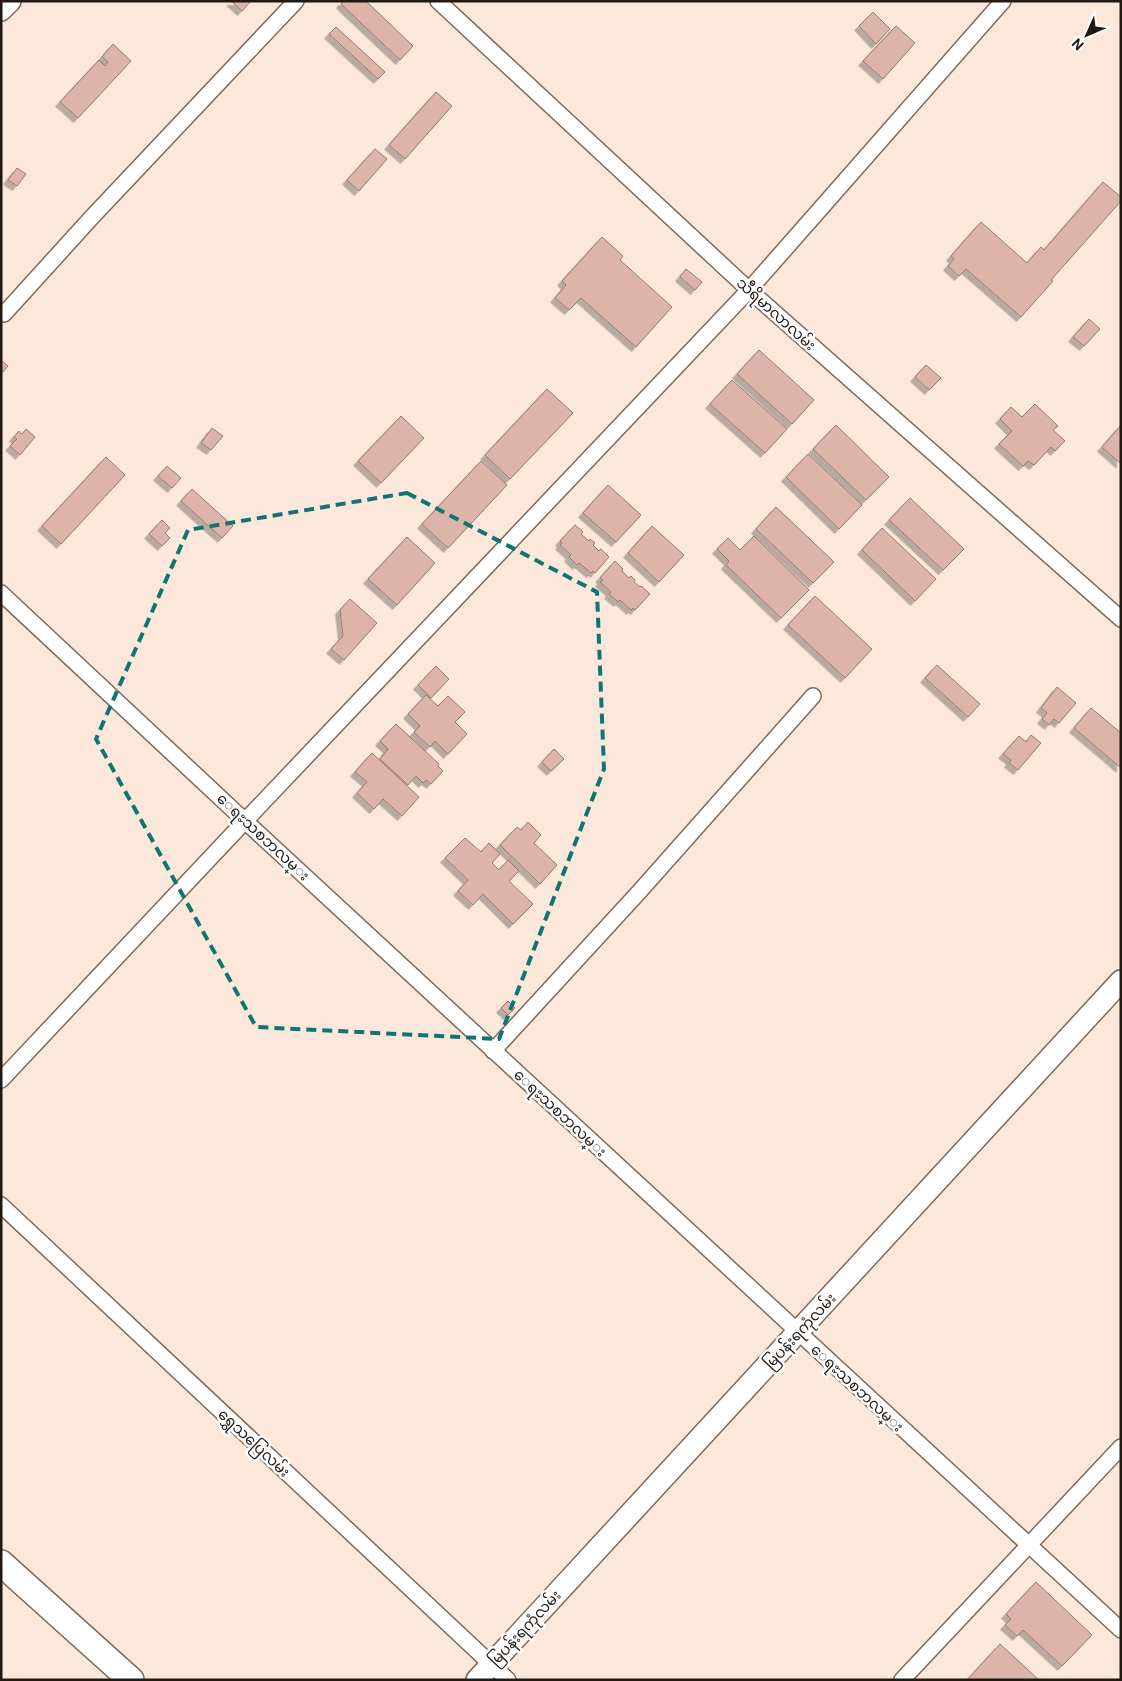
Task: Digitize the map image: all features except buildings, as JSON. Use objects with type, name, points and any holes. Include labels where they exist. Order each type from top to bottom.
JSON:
[{"type":"main road","points":[[1,1563],[132,1680]]},
{"type":"street","points":[[1,10],[10,1]]},
{"type":"street","points":[[4,314],[92,217],[296,1]]},
{"type":"street","name":"သီရိမာလာလမ်း","points":[[438,1],[749,290],[1121,619]]},
{"type":"street","points":[[1,1080],[244,821],[749,290],[1002,1]]},
{"type":"street","name":"ေရႊသစၥာလမ္း","points":[[1,593],[244,821],[1121,1630]]},
{"type":"street","points":[[494,1051],[814,696]]},
{"type":"street","name":"မြပန်းရကုံလမ်း","points":[[484,1672],[1121,981]]},
{"type":"street","name":"ရွှေသပြေလမ်း","points":[[1,1205],[484,1672],[508,1680]]},
{"type":"street","points":[[902,1680],[1121,1447]]},
{"type":"highlighted area","points":[[407,493],[597,592],[604,769],[499,1039],[256,1027],[96,739],[188,530]]}]
